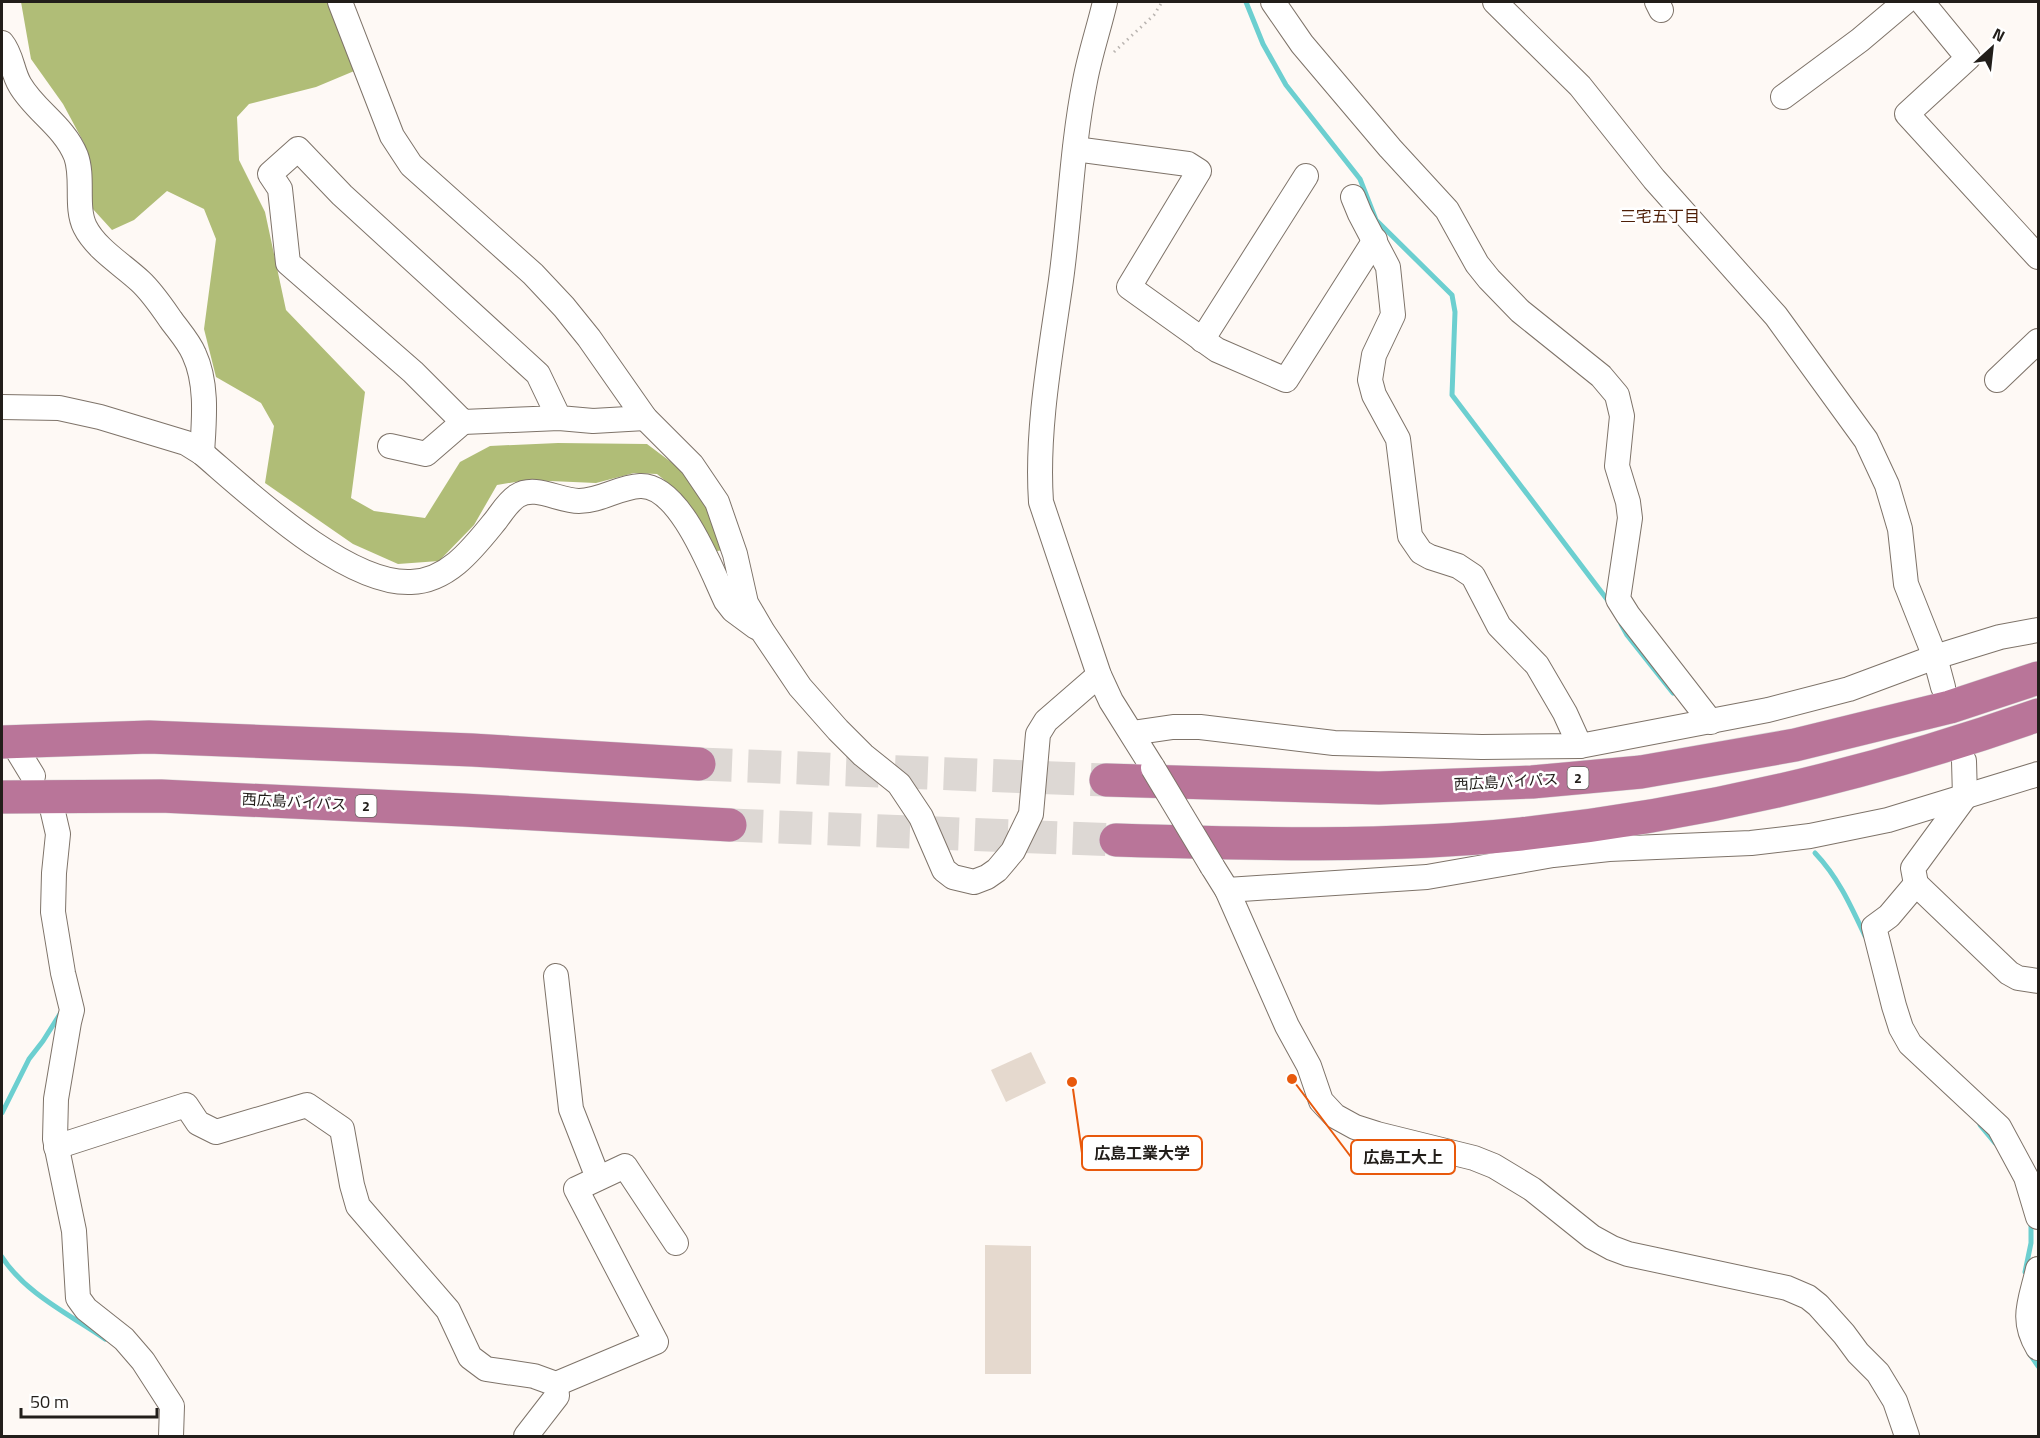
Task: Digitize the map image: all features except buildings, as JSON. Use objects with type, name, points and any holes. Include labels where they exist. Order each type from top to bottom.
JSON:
[{"type":"highway","name":"西広島バイパス","points":[[1106,780],[1379,788],[1532,782],[1641,772],[1795,745],[1950,707],[2038,678]]},
{"type":"highway","points":[[1116,840],[1276,845],[1397,842],[1519,834],[1638,819],[1795,788],[1961,742],[2038,714]]},
{"type":"highway","points":[[10,748],[149,737],[472,750],[699,764]]},
{"type":"highway","name":"西広島バイパス","points":[[2,796],[161,796],[730,825]]},
{"type":"street","points":[[340,2],[392,136],[401,153],[411,165],[506,248],[564,307],[589,338],[645,418],[692,465],[717,502],[735,554],[746,603],[763,632],[800,687],[838,730],[863,755],[899,784],[921,817],[944,870],[953,877],[974,882],[987,877],[997,870],[1012,851],[1027,825],[1033,799],[1035,746],[1038,734],[1046,721],[1099,675]]},
{"type":"street","points":[[1106,2],[1085,80],[1075,149],[1061,281],[1050,344],[1040,476],[1041,502],[1099,675],[1111,701],[1227,890],[1287,1026],[1310,1066],[1321,1101],[1335,1116],[1355,1127],[1474,1158],[1494,1166],[1532,1189],[1592,1237],[1612,1248],[1638,1256],[1787,1288],[1808,1297],[1829,1315],[1858,1353],[1878,1373],[1895,1401],[1907,1437]]},
{"type":"street","points":[[1273,2],[1302,44],[1390,148],[1447,210],[1477,264],[1490,279],[1520,311],[1601,376],[1617,395],[1622,416],[1617,466],[1629,502],[1630,518],[1618,599],[1711,722]]},
{"type":"street","points":[[1495,2],[1580,86],[1654,179],[1776,316],[1866,440],[1887,485],[1900,529],[1906,584],[1935,657],[1943,687]]},
{"type":"street","points":[[1783,97],[1860,40],[1905,2]]},
{"type":"street","points":[[1922,2],[1968,58],[1907,114],[2038,257]]},
{"type":"street","points":[[2,43],[10,57],[18,82],[26,95],[54,122],[76,156],[80,177],[81,216],[84,226],[98,244],[142,282],[164,309],[194,354],[205,406],[202,453]]},
{"type":"street","points":[[463,422],[413,372],[288,263],[280,189],[270,174],[298,149],[342,195],[538,374],[559,418]]},
{"type":"street","points":[[1075,149],[1188,164],[1199,171],[1129,287],[1217,350],[1286,380],[1375,240]]},
{"type":"street","points":[[1202,340],[1306,176]]},
{"type":"street","points":[[1353,196],[1388,267],[1393,315],[1374,355],[1370,380],[1374,395],[1398,439],[1410,536],[1421,552],[1458,566],[1473,576],[1499,626],[1537,665],[1565,713],[1580,746]]},
{"type":"street","points":[[1997,381],[2038,341]]},
{"type":"street","points":[[2,407],[59,408],[100,417],[186,443],[202,453],[300,534],[342,562],[388,581],[412,582],[434,577],[459,562],[509,503],[519,495],[542,492],[578,501],[595,499],[643,485],[660,491],[673,504],[688,524],[726,601],[733,610],[763,632]]},
{"type":"street","points":[[390,446],[426,454],[463,422],[559,418],[593,421],[645,418]]},
{"type":"street","points":[[1132,733],[1173,727],[1200,727],[1334,743],[1482,747],[1580,746],[1768,710],[1849,689],[1935,657],[2000,637],[2038,630]]},
{"type":"street","points":[[10,748],[33,776]]},
{"type":"street","points":[[1964,761],[1965,797],[1913,868],[1916,884],[2009,973],[2018,978],[2038,981]]},
{"type":"street","points":[[1227,890],[1426,877],[1552,855],[1608,849],[1751,843],[1786,838],[1888,820],[2038,774]]},
{"type":"street","points":[[52,808],[58,834],[53,883],[53,912],[72,1010],[56,1099],[56,1147],[74,1231],[78,1298],[86,1309],[124,1339],[143,1361],[172,1406],[171,1437]]},
{"type":"street","points":[[1916,884],[1889,916],[1874,927],[1901,1028],[1910,1044],[1999,1128],[2026,1177],[2038,1217]]},
{"type":"street","points":[[556,976],[571,1109],[598,1178]]},
{"type":"street","points":[[56,1147],[186,1105],[198,1123],[216,1132],[307,1105],[342,1129],[358,1206],[448,1310],[470,1357],[486,1370],[534,1377],[556,1384],[656,1342],[576,1189],[625,1166],[676,1243]]},
{"type":"street","points":[[2038,1269],[2028,1310],[2028,1326],[2038,1348]]},
{"type":"street","points":[[526,1437],[557,1396],[556,1384]]},
{"type":"path","points":[[1085,80],[1154,15],[1162,2]]},
{"type":"green space","points":[[21,2],[331,2],[359,69],[316,87],[249,104],[237,117],[239,160],[265,212],[286,310],[365,392],[351,498],[374,511],[425,518],[460,462],[490,446],[558,443],[647,444],[679,468],[720,527],[725,550],[717,551],[679,492],[657,474],[634,473],[596,483],[527,480],[497,485],[474,525],[439,561],[398,564],[353,544],[265,483],[274,426],[261,403],[216,377],[204,329],[216,239],[204,209],[167,191],[134,220],[112,230],[92,208],[84,143],[63,104],[31,59]]},
{"type":"waterway","points":[[1246,2],[1263,44],[1286,85],[1360,179],[1376,220],[1452,295],[1455,312],[1452,395],[1609,602]]},
{"type":"waterway","points":[[1621,624],[1627,635],[1673,693]]},
{"type":"waterway","points":[[1815,853],[1837,882],[1865,936]]},
{"type":"waterway","points":[[2,1113],[29,1059],[60,1014]]},
{"type":"waterway","points":[[1980,1125],[1995,1143]]},
{"type":"waterway","points":[[2025,1272],[2031,1243],[2031,1222]]},
{"type":"waterway","points":[[2,1257],[23,1282],[36,1293],[105,1339]]},
{"type":"waterway","points":[[2029,1353],[2038,1366]]},
{"type":"tunnel","points":[[699,764],[1106,780]]},
{"type":"tunnel","points":[[730,825],[1116,840]]},
{"type":"place","name":"広島工大上","points":[[1292,1079]]},
{"type":"place","name":"広島工業大学","points":[[1072,1082]]},
{"type":"district","name":"三宅五丁目","points":[[1660,216]]}]
